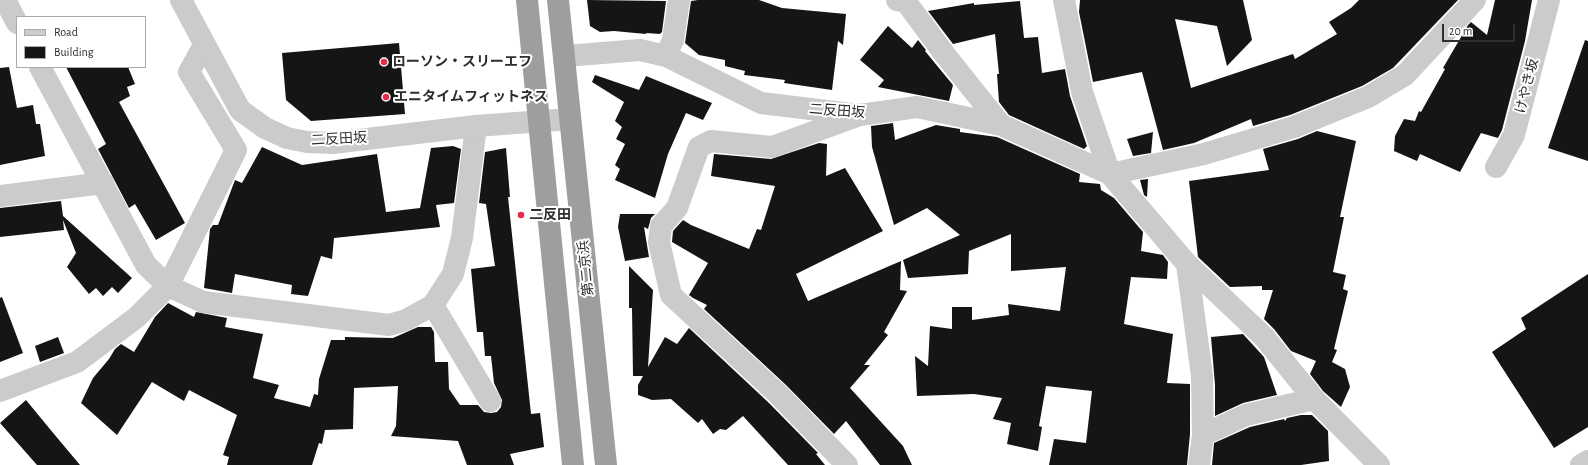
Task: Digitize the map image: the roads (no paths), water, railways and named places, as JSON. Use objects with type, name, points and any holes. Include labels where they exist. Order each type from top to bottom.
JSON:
[{"type":"highway","points":[[527,0],[573,465]]},
{"type":"highway","name":"第二京浜","points":[[558,0],[565,56],[570,119],[606,465]]},
{"type":"street","points":[[2,0],[16,21]]},
{"type":"street","name":"二反田坂","points":[[181,0],[240,110],[265,128],[287,138],[307,142],[333,142],[476,126],[570,119]]},
{"type":"street","points":[[666,56],[673,40],[679,0]]},
{"type":"street","points":[[897,0],[906,2],[946,56],[1001,124]]},
{"type":"street","points":[[1064,0],[1082,92],[1110,174],[1187,264],[1264,337],[1314,399],[1379,465]]},
{"type":"street","points":[[1110,174],[1204,154],[1294,127],[1368,97],[1406,75],[1475,0]]},
{"type":"street","name":"けやき坂","points":[[1496,167],[1514,135],[1548,0]]},
{"type":"street","points":[[0,391],[77,362],[137,317],[168,286],[236,150],[189,72],[204,45]]},
{"type":"street","name":"二反田坂","points":[[565,56],[640,50],[666,56],[760,104],[860,115],[917,108],[1001,124],[1110,174]]},
{"type":"street","points":[[41,68],[146,266],[168,286],[203,302],[389,324],[406,320],[433,305],[453,274],[462,238],[476,126]]},
{"type":"street","points":[[847,465],[778,394],[671,295],[659,242],[661,226],[677,208],[699,147],[711,141],[772,147],[860,115]]},
{"type":"street","points":[[0,196],[103,183]]},
{"type":"street","points":[[1187,264],[1202,376],[1203,435],[1199,465]]},
{"type":"street","points":[[433,305],[490,401]]},
{"type":"street","points":[[1203,435],[1246,415],[1314,399]]},
{"type":"street","points":[[1581,465],[1588,461]]},
{"type":"place","name":"ローソン・スリーエフ","points":[[384,62]]},
{"type":"place","name":"エニタイムフィットネス","points":[[386,97]]},
{"type":"place","name":"二反田","points":[[521,215]]}]
